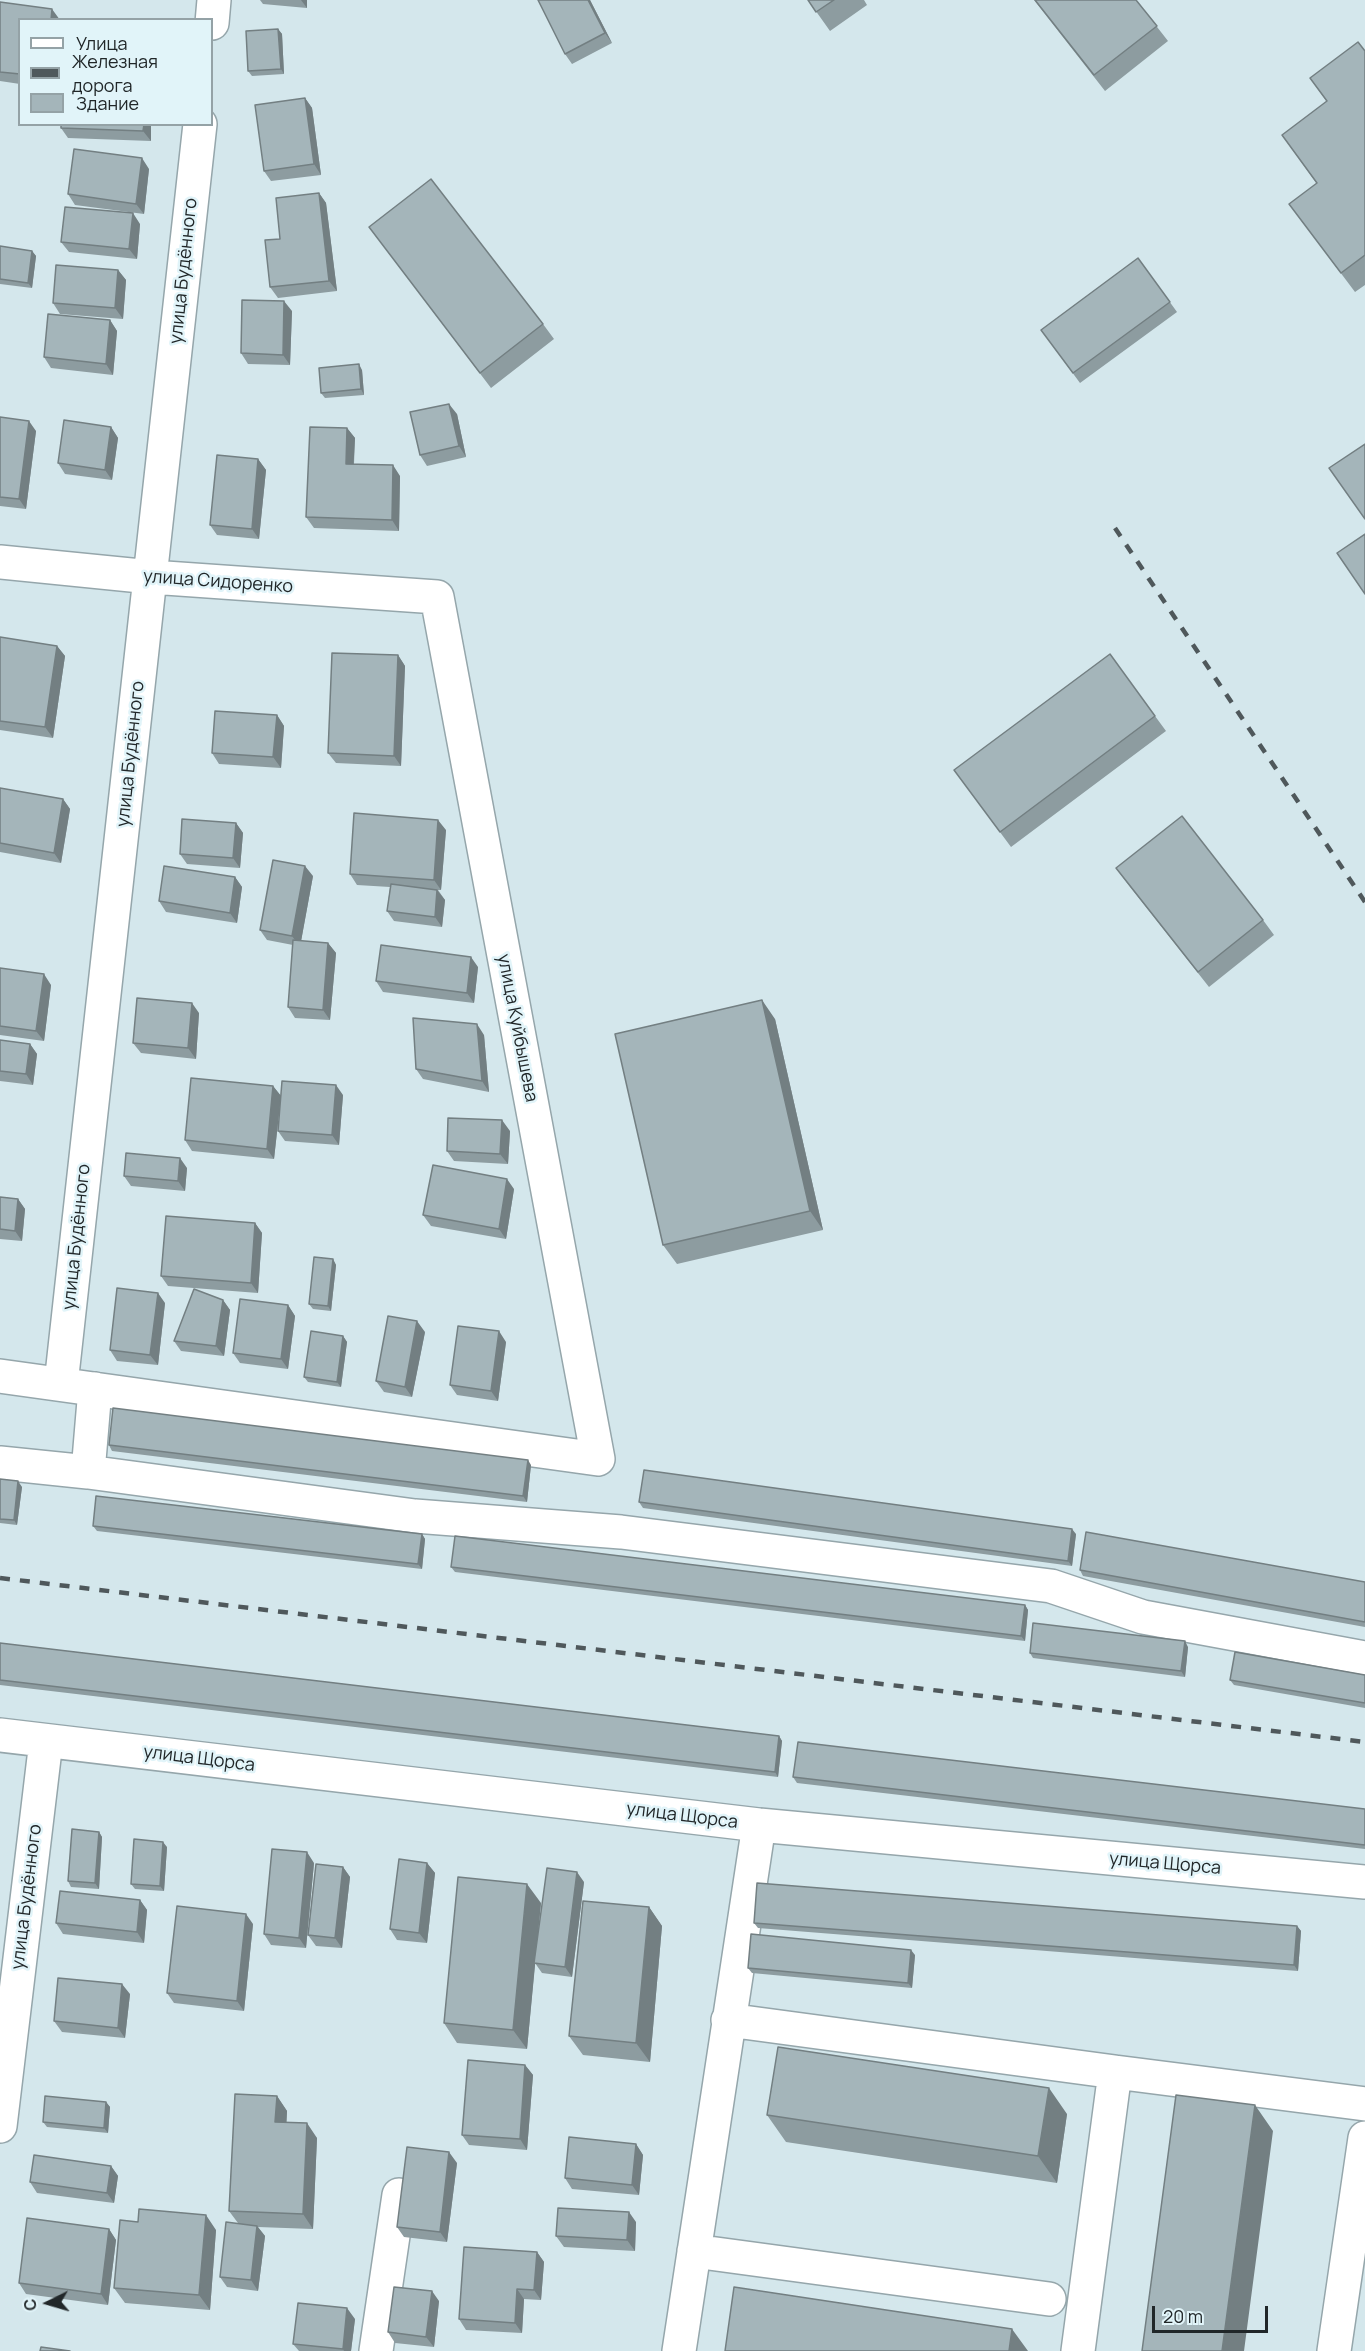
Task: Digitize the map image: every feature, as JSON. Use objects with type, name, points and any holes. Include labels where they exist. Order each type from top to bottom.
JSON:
[{"type":"street","points":[[212,18],[214,0]]},
{"type":"street","name":"улица Будённого","points":[[61,1384],[200,126]]},
{"type":"street","name":"улица Сидоренко","points":[[0,562],[151,577],[437,597]]},
{"type":"street","name":"улица Куйбышева","points":[[95,1389],[598,1459],[437,597]]},
{"type":"street","points":[[0,1376],[95,1389],[88,1472]]},
{"type":"street","points":[[0,1463],[88,1472],[415,1516],[621,1532],[1051,1586],[1143,1617],[1365,1658]]},
{"type":"street","name":"улица Щорса","points":[[0,1735],[759,1825],[1365,1882]]},
{"type":"street","name":"улица Будённого","points":[[0,2126],[46,1741]]},
{"type":"street","points":[[679,2351],[759,1825]]},
{"type":"street","points":[[728,2020],[1365,2104]]},
{"type":"street","points":[[1078,2351],[1114,2072]]},
{"type":"street","points":[[1334,2351],[1365,2138]]},
{"type":"street","points":[[376,2351],[399,2195]]},
{"type":"street","points":[[694,2251],[1049,2299]]},
{"type":"building","points":[[538,0],[588,0],[605,33],[565,54]]},
{"type":"building","points":[[808,0],[834,0],[816,12]]},
{"type":"building","points":[[1035,0],[1136,0],[1157,26],[1094,75]]},
{"type":"building","points":[[0,2],[52,9],[51,18],[18,18],[18,74],[0,72]]},
{"type":"building","points":[[278,29],[281,69],[248,71],[246,31]]},
{"type":"building","points":[[1358,42],[1365,51],[1365,255],[1341,273],[1289,204],[1317,183],[1282,135],[1327,101],[1310,78]]},
{"type":"building","points":[[305,98],[314,164],[264,171],[255,105]]},
{"type":"building","points":[[61,126],[144,126],[143,131],[61,128]]},
{"type":"building","points":[[74,149],[142,158],[136,204],[68,194]]},
{"type":"building","points":[[431,179],[543,324],[480,373],[369,227]]},
{"type":"building","points":[[319,193],[329,281],[270,287],[265,240],[280,239],[276,198]]},
{"type":"building","points":[[65,207],[133,213],[129,249],[61,242]]},
{"type":"building","points":[[0,246],[32,251],[28,283],[0,279]]},
{"type":"building","points":[[1138,258],[1170,302],[1073,373],[1041,330]]},
{"type":"building","points":[[56,265],[118,270],[115,308],[53,303]]},
{"type":"building","points":[[242,300],[284,301],[283,355],[241,353]]},
{"type":"building","points":[[48,314],[110,320],[106,364],[44,357]]},
{"type":"building","points":[[359,364],[361,389],[321,393],[319,368]]},
{"type":"building","points":[[449,404],[459,446],[420,455],[410,412]]},
{"type":"building","points":[[0,417],[29,421],[19,499],[0,497]]},
{"type":"building","points":[[64,420],[111,427],[105,470],[58,463]]},
{"type":"building","points":[[310,427],[347,428],[346,464],[393,465],[392,520],[306,517]]},
{"type":"building","points":[[1365,444],[1365,519],[1329,468]]},
{"type":"building","points":[[217,455],[258,459],[252,529],[210,525]]},
{"type":"building","points":[[1365,534],[1365,594],[1337,553]]},
{"type":"building","points":[[0,637],[57,646],[45,727],[0,721]]},
{"type":"building","points":[[332,653],[398,655],[394,756],[328,753]]},
{"type":"building","points":[[1110,654],[1155,716],[1000,832],[954,770]]},
{"type":"building","points":[[215,711],[277,715],[273,757],[212,753]]},
{"type":"building","points":[[0,788],[63,799],[54,853],[0,843]]},
{"type":"building","points":[[354,813],[438,820],[434,880],[350,874]]},
{"type":"building","points":[[1182,816],[1263,920],[1198,972],[1116,868]]},
{"type":"building","points":[[182,819],[236,823],[233,858],[180,854]]},
{"type":"building","points":[[273,860],[305,866],[292,936],[260,930]]},
{"type":"building","points":[[164,866],[235,877],[230,913],[159,901]]},
{"type":"building","points":[[391,884],[437,890],[435,917],[387,911]]},
{"type":"building","points":[[293,940],[328,943],[323,1010],[288,1007]]},
{"type":"building","points":[[381,945],[471,957],[467,993],[376,981]]},
{"type":"building","points":[[0,968],[44,974],[36,1031],[0,1026]]},
{"type":"building","points":[[137,998],[192,1003],[188,1048],[133,1043]]},
{"type":"building","points":[[762,1000],[810,1211],[663,1245],[615,1034]]},
{"type":"building","points":[[413,1018],[477,1024],[482,1081],[416,1069]]},
{"type":"building","points":[[0,1040],[30,1044],[26,1074],[0,1071]]},
{"type":"building","points":[[191,1078],[273,1086],[267,1149],[185,1140]]},
{"type":"building","points":[[282,1081],[336,1085],[332,1135],[278,1131]]},
{"type":"building","points":[[448,1118],[502,1120],[500,1154],[447,1151]]},
{"type":"building","points":[[126,1153],[180,1158],[178,1181],[124,1176]]},
{"type":"building","points":[[433,1165],[507,1179],[499,1229],[423,1215]]},
{"type":"building","points":[[0,1197],[18,1199],[15,1231],[0,1229]]},
{"type":"building","points":[[166,1216],[255,1223],[251,1283],[161,1276]]},
{"type":"building","points":[[314,1257],[333,1259],[328,1306],[309,1304]]},
{"type":"building","points":[[117,1288],[158,1293],[150,1355],[110,1350]]},
{"type":"building","points":[[194,1289],[223,1300],[216,1346],[174,1341]]},
{"type":"building","points":[[240,1299],[288,1305],[281,1359],[233,1353]]},
{"type":"building","points":[[388,1316],[417,1321],[405,1387],[376,1381]]},
{"type":"building","points":[[458,1326],[499,1331],[491,1391],[450,1385]]},
{"type":"building","points":[[311,1331],[343,1336],[337,1382],[304,1377]]},
{"type":"building","points":[[113,1408],[528,1460],[523,1496],[109,1445]]},
{"type":"building","points":[[644,1470],[1072,1529],[1068,1561],[639,1502]]},
{"type":"building","points":[[0,1479],[18,1481],[14,1520],[0,1519]]},
{"type":"building","points":[[96,1496],[422,1534],[418,1564],[93,1526]]},
{"type":"building","points":[[1086,1532],[1365,1582],[1365,1622],[1080,1570]]},
{"type":"building","points":[[455,1536],[1025,1605],[1021,1636],[451,1567]]},
{"type":"building","points":[[1033,1623],[1185,1641],[1181,1671],[1030,1653]]},
{"type":"building","points":[[0,1643],[779,1736],[775,1772],[0,1680]]},
{"type":"building","points":[[1235,1652],[1365,1675],[1365,1703],[1230,1680]]},
{"type":"building","points":[[798,1742],[1365,1809],[1365,1845],[793,1777]]},
{"type":"building","points":[[72,1829],[99,1832],[95,1883],[68,1881]]},
{"type":"building","points":[[134,1839],[163,1842],[160,1886],[131,1884]]},
{"type":"building","points":[[272,1849],[307,1852],[299,1938],[264,1934]]},
{"type":"building","points":[[399,1859],[427,1863],[419,1933],[390,1929]]},
{"type":"building","points":[[316,1864],[343,1867],[335,1938],[308,1935]]},
{"type":"building","points":[[547,1868],[577,1872],[565,1967],[534,1963]]},
{"type":"building","points":[[458,1877],[527,1884],[513,2030],[444,2023]]},
{"type":"building","points":[[757,1883],[1297,1926],[1294,1965],[754,1923]]},
{"type":"building","points":[[60,1891],[140,1900],[137,1932],[56,1923]]},
{"type":"building","points":[[583,1901],[649,1907],[636,2043],[569,2036]]},
{"type":"building","points":[[177,1906],[246,1914],[237,2001],[167,1993]]},
{"type":"building","points":[[751,1934],[911,1950],[908,1983],[748,1968]]},
{"type":"building","points":[[58,1978],[122,1984],[118,2028],[54,2021]]},
{"type":"building","points":[[778,2047],[1049,2088],[1038,2156],[767,2115]]},
{"type":"building","points":[[468,2060],[525,2065],[520,2139],[462,2135]]},
{"type":"building","points":[[235,2094],[277,2096],[275,2122],[307,2123],[303,2214],[229,2211]]},
{"type":"building","points":[[1176,2095],[1255,2105],[1222,2351],[1142,2351]]},
{"type":"building","points":[[45,2096],[106,2102],[104,2128],[43,2122]]},
{"type":"building","points":[[569,2137],[636,2144],[632,2185],[565,2178]]},
{"type":"building","points":[[407,2147],[449,2152],[440,2232],[397,2227]]},
{"type":"building","points":[[34,2155],[111,2166],[107,2193],[30,2182]]},
{"type":"building","points":[[558,2208],[629,2212],[627,2240],[556,2236]]},
{"type":"building","points":[[139,2209],[206,2215],[199,2295],[114,2288],[120,2220],[138,2222]]},
{"type":"building","points":[[27,2218],[109,2229],[101,2294],[19,2283]]},
{"type":"building","points":[[226,2222],[257,2226],[251,2280],[220,2277]]},
{"type":"building","points":[[464,2247],[537,2252],[534,2290],[517,2289],[515,2323],[459,2319]]},
{"type":"building","points":[[394,2287],[432,2291],[426,2337],[388,2332]]},
{"type":"building","points":[[734,2287],[1012,2329],[1009,2351],[725,2351]]},
{"type":"building","points":[[298,2303],[347,2308],[343,2349],[293,2344]]},
{"type":"building","points":[[41,2347],[70,2351],[40,2351]]},
{"type":"railway","points":[[1115,528],[1365,902]]},
{"type":"railway","points":[[0,1578],[1365,1742]]}]
